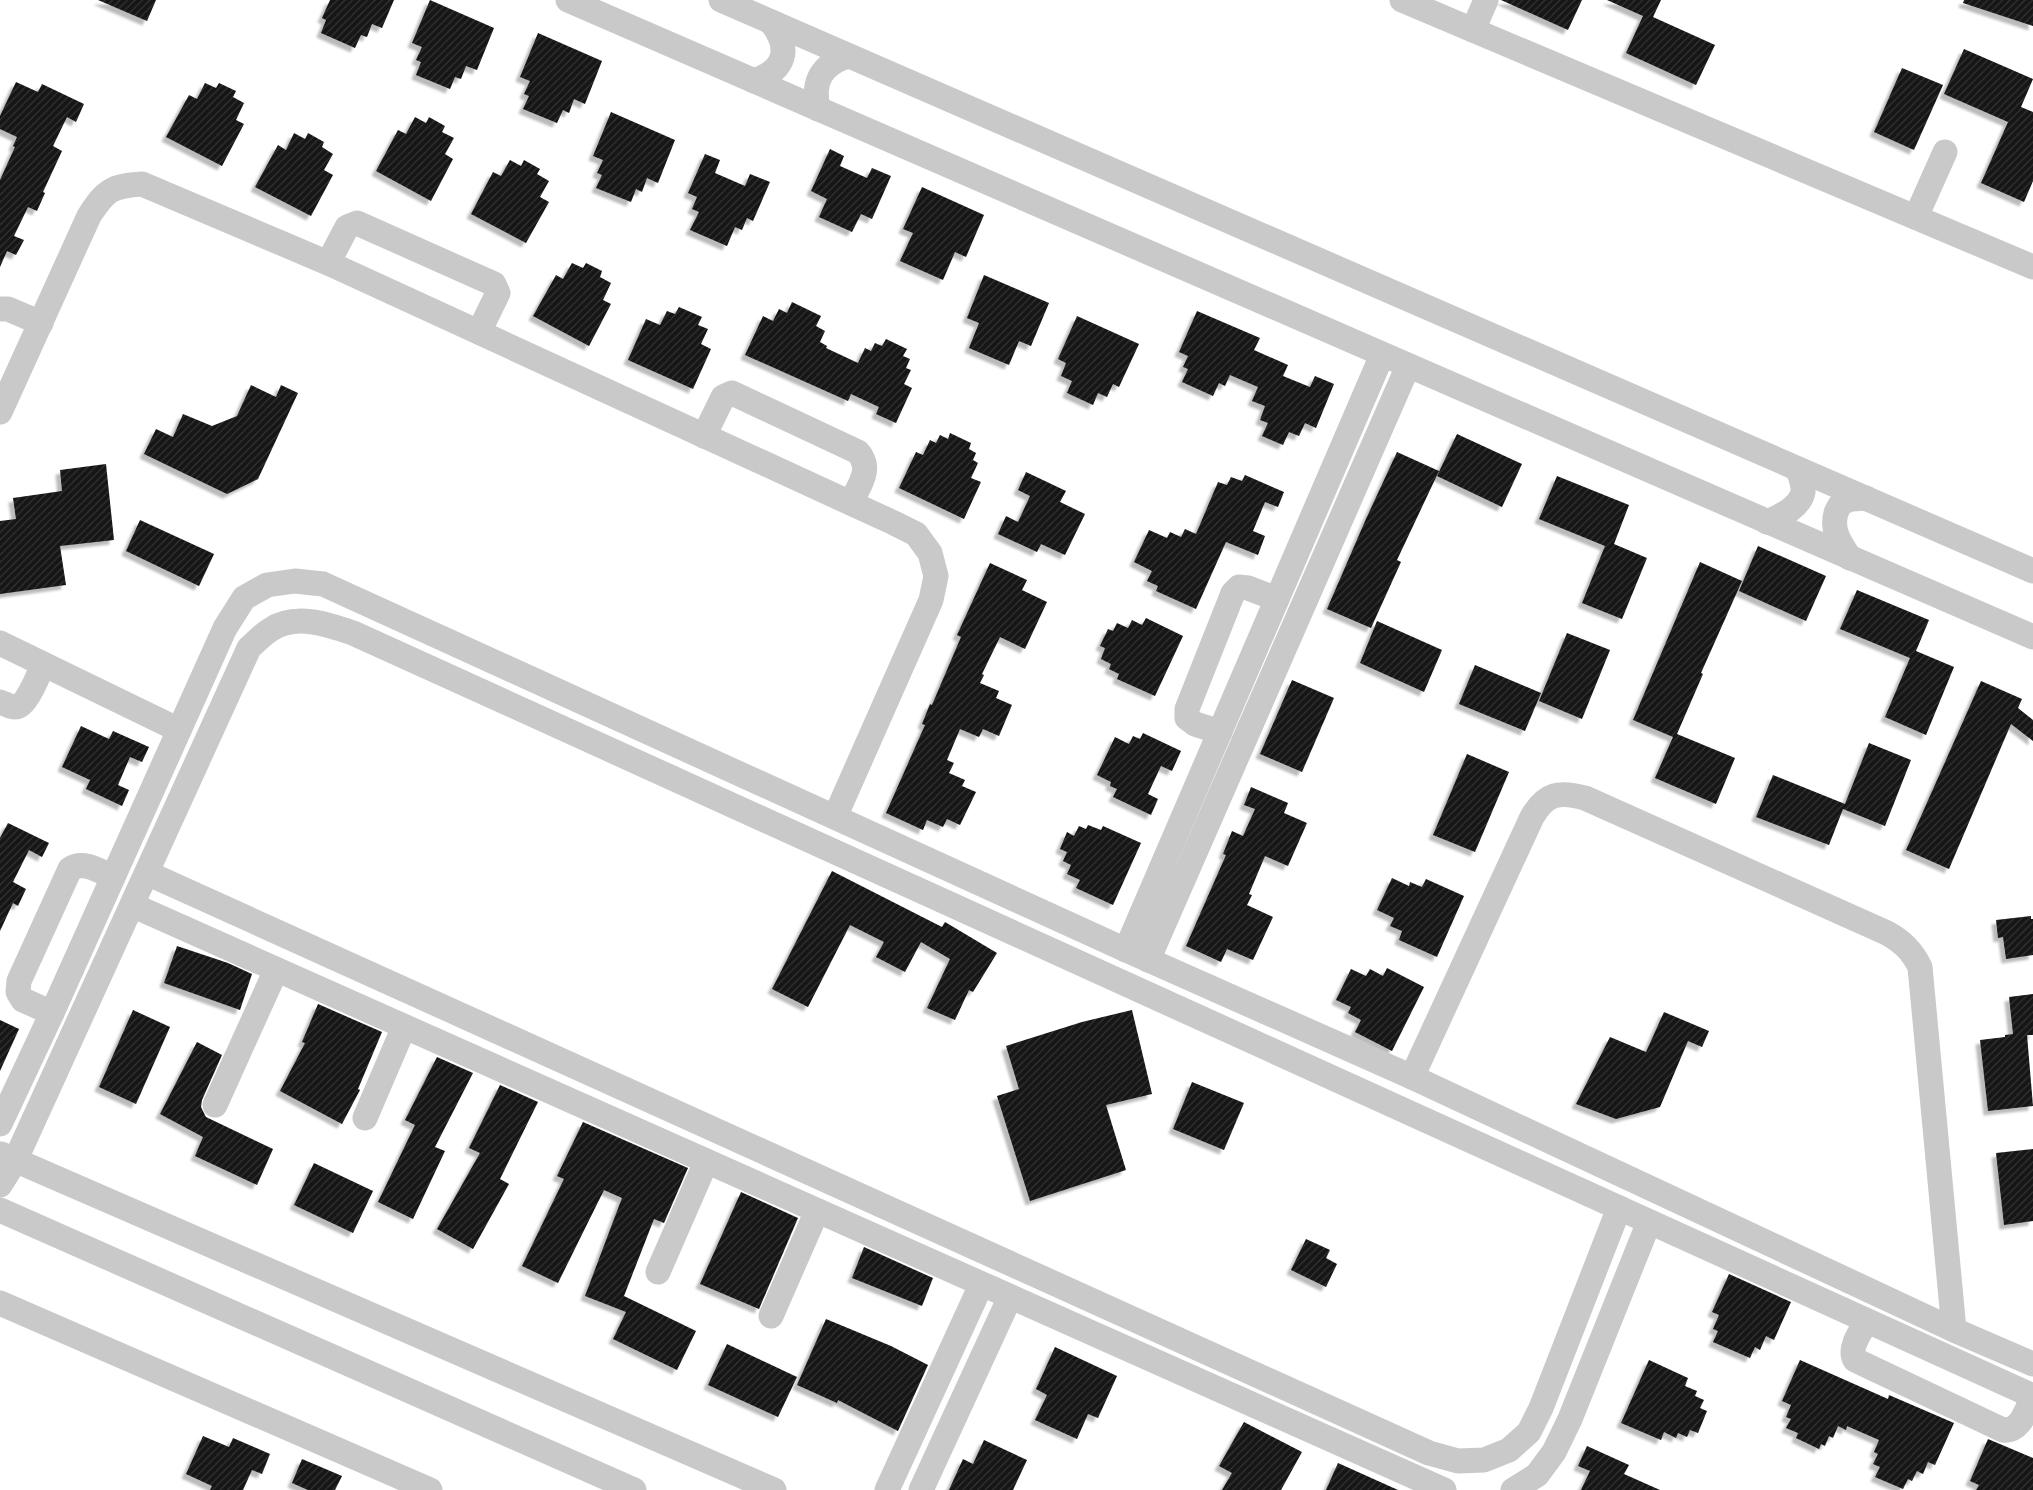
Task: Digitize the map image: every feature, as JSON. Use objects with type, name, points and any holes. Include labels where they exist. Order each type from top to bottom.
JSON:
[{"type":"street","points":[[568,0],[2033,637]]},
{"type":"street","points":[[721,0],[2033,571]]},
{"type":"street","points":[[1402,0],[2033,267]]},
{"type":"street","points":[[1473,30],[1486,0]]},
{"type":"street","points":[[754,81],[769,76],[779,64],[784,50],[781,34],[772,22]]},
{"type":"street","points":[[818,109],[815,95],[817,81],[824,69],[835,60],[848,56]]},
{"type":"street","points":[[1916,218],[1945,152]]},
{"type":"street","points":[[0,412],[89,216],[102,196],[121,185],[142,184],[328,263],[916,534],[930,553],[936,576],[931,600],[835,816]]},
{"type":"street","points":[[328,263],[347,227],[357,223],[494,284],[498,293],[479,332]]},
{"type":"street","points":[[0,309],[8,309],[40,323]]},
{"type":"street","points":[[1137,955],[1220,732],[1382,355]]},
{"type":"street","points":[[1137,955],[1408,366]]},
{"type":"street","points":[[704,436],[723,397],[732,393],[741,397],[858,452],[865,460],[866,470],[851,503]]},
{"type":"street","points":[[1768,522],[1781,517],[1800,499],[1803,492],[1798,469]]},
{"type":"street","points":[[1850,558],[1837,539],[1834,527],[1836,516],[1839,506],[1846,500],[1866,498]]},
{"type":"street","points":[[0,1124],[52,1014],[225,628],[244,598],[267,585],[295,581],[323,584],[1137,955],[1412,1077],[1954,1330],[2033,1364]]},
{"type":"street","points":[[1220,732],[1195,724],[1187,718],[1187,709],[1233,594],[1239,587],[1248,588],[1277,599]]},
{"type":"street","points":[[0,1185],[8,1157],[132,905],[249,648],[271,629],[298,620],[326,624],[353,633],[2033,1396],[2019,1424],[2012,1429],[2003,1430],[1855,1360],[1852,1354],[1853,1348],[1867,1321]]},
{"type":"street","points":[[0,643],[179,730]]},
{"type":"street","points":[[0,702],[13,708],[20,706],[25,701],[44,664]]},
{"type":"street","points":[[1412,1077],[1532,817],[1540,803],[1554,795],[1570,794],[1585,798],[1888,933],[1902,941],[1913,953],[1920,967],[1954,1330]]},
{"type":"street","points":[[52,1014],[23,1000],[18,992],[19,982],[70,869],[77,865],[85,865],[113,877]]},
{"type":"street","points":[[147,873],[1429,1453],[1458,1461],[1484,1460],[1509,1450],[1529,1432],[1541,1408],[1619,1208]]},
{"type":"street","points":[[132,905],[1444,1490]]},
{"type":"street","points":[[215,1105],[276,970]]},
{"type":"street","points":[[364,1118],[404,1027]]},
{"type":"street","points":[[8,1157],[774,1490]]},
{"type":"street","points":[[770,1190],[783,1160]]},
{"type":"street","points":[[658,1272],[706,1162]]},
{"type":"street","points":[[0,1210],[634,1490]]},
{"type":"street","points":[[771,1316],[817,1211]]},
{"type":"street","points":[[1513,1490],[1537,1474],[1554,1452],[1570,1419],[1649,1222]]},
{"type":"street","points":[[887,1490],[981,1285]]},
{"type":"street","points":[[921,1490],[1010,1297]]},
{"type":"street","points":[[0,1303],[430,1490]]},
{"type":"street","points":[[1219,1391],[1230,1363]]},
{"type":"building","points":[[98,0],[156,0],[147,21]]},
{"type":"building","points":[[330,0],[394,0],[382,28],[372,24],[367,37],[361,35],[355,48],[321,33],[326,20],[322,18]]},
{"type":"building","points":[[430,0],[494,28],[477,70],[466,66],[461,79],[455,77],[450,89],[416,75],[421,62],[416,60],[422,47],[412,43]]},
{"type":"building","points":[[1501,0],[1582,0],[1568,30]]},
{"type":"building","points":[[1607,0],[1661,0],[1653,17],[1715,45],[1696,85],[1626,53],[1643,16]]},
{"type":"building","points":[[1964,0],[2033,0],[2033,26],[1963,3]]},
{"type":"building","points":[[538,33],[602,61],[585,104],[574,99],[569,113],[563,110],[557,123],[523,109],[529,96],[524,94],[530,81],[520,77]]},
{"type":"building","points":[[1964,49],[2033,79],[2021,107],[2033,112],[2033,181],[2024,202],[1981,183],[2008,122],[1944,94]]},
{"type":"building","points":[[1902,68],[1943,85],[1914,150],[1874,132]]},
{"type":"building","points":[[16,82],[38,92],[42,84],[84,104],[76,122],[67,117],[53,146],[62,151],[43,192],[45,193],[37,211],[28,207],[14,236],[24,240],[16,255],[7,251],[0,267],[0,180],[15,147],[13,146],[17,137],[0,129],[0,116]]},
{"type":"building","points":[[205,83],[216,88],[219,83],[236,91],[233,97],[244,103],[236,120],[244,124],[222,166],[166,137],[189,95],[197,99]]},
{"type":"building","points":[[611,112],[675,140],[658,183],[647,178],[642,192],[636,189],[631,202],[596,188],[602,175],[597,173],[603,160],[593,156]]},
{"type":"building","points":[[415,117],[426,123],[429,117],[445,126],[442,132],[454,138],[445,154],[453,159],[431,201],[376,171],[398,130],[406,134]]},
{"type":"building","points":[[294,133],[305,139],[308,133],[324,142],[322,147],[333,154],[324,170],[333,175],[311,216],[255,187],[278,145],[286,150]]},
{"type":"building","points":[[830,149],[844,156],[840,166],[867,178],[872,168],[891,176],[872,219],[861,214],[852,232],[819,217],[827,199],[811,191]]},
{"type":"building","points":[[705,154],[720,160],[715,173],[745,186],[750,174],[770,182],[753,221],[747,218],[742,230],[735,227],[727,246],[690,230],[699,212],[692,209],[697,197],[688,193]]},
{"type":"building","points":[[510,160],[521,166],[524,160],[540,169],[537,174],[549,181],[540,197],[549,202],[526,243],[471,214],[493,172],[501,176]]},
{"type":"building","points":[[922,187],[984,215],[966,257],[955,252],[943,280],[900,261],[913,233],[903,229]]},
{"type":"building","points":[[572,263],[583,268],[586,263],[602,271],[600,277],[611,283],[603,300],[611,304],[589,346],[533,316],[556,275],[563,279]]},
{"type":"building","points":[[984,275],[1049,303],[1031,346],[1019,341],[1009,365],[969,348],[979,323],[967,318]]},
{"type":"building","points":[[792,302],[821,316],[816,326],[825,331],[820,342],[827,346],[826,348],[858,363],[865,348],[871,351],[875,343],[882,346],[886,339],[907,349],[903,356],[910,359],[906,368],[911,370],[904,384],[912,388],[896,423],[876,414],[879,407],[851,394],[848,401],[745,355],[763,316],[773,321],[779,309],[787,313]]},
{"type":"building","points":[[679,307],[702,317],[698,325],[708,329],[701,344],[711,349],[693,389],[628,360],[646,319],[660,325],[667,311],[675,314]]},
{"type":"building","points":[[1197,311],[1260,338],[1254,350],[1288,365],[1283,376],[1310,387],[1315,376],[1334,384],[1316,428],[1305,423],[1299,436],[1289,432],[1283,445],[1262,436],[1268,423],[1260,420],[1265,406],[1252,401],[1258,387],[1230,375],[1225,386],[1219,383],[1213,396],[1182,382],[1188,369],[1183,367],[1188,356],[1179,352]]},
{"type":"building","points":[[1077,316],[1139,344],[1119,387],[1113,384],[1107,397],[1098,393],[1093,405],[1067,393],[1072,381],[1061,376],[1066,363],[1058,359]]},
{"type":"building","points":[[251,385],[276,397],[281,385],[298,393],[258,479],[227,494],[144,454],[156,429],[173,437],[183,414],[212,426],[237,416]]},
{"type":"building","points":[[950,433],[971,443],[969,449],[976,453],[973,460],[978,463],[971,478],[981,482],[964,519],[899,488],[916,452],[923,455],[930,440],[936,443],[940,435],[948,439]]},
{"type":"building","points":[[1457,434],[1522,464],[1502,507],[1437,476]]},
{"type":"building","points":[[1397,452],[1439,471],[1397,560],[1401,562],[1371,628],[1327,609]]},
{"type":"building","points":[[106,464],[114,540],[60,546],[66,585],[0,594],[0,521],[16,519],[13,498],[62,491],[60,470]]},
{"type":"building","points":[[1026,472],[1066,491],[1060,502],[1085,514],[1065,555],[1041,544],[1037,552],[998,534],[1006,516],[1018,522],[1030,496],[1018,490]]},
{"type":"building","points":[[1245,475],[1284,492],[1278,507],[1265,502],[1253,531],[1265,536],[1258,555],[1226,542],[1196,609],[1156,591],[1158,586],[1147,581],[1152,571],[1134,562],[1149,530],[1167,538],[1170,532],[1181,537],[1185,529],[1196,534],[1218,482],[1227,485],[1231,477],[1242,481]]},
{"type":"building","points":[[1557,476],[1629,505],[1614,544],[1647,558],[1622,619],[1582,603],[1605,546],[1539,519]]},
{"type":"building","points":[[140,520],[214,554],[199,586],[126,551]]},
{"type":"building","points":[[1758,546],[1826,576],[1806,621],[1739,591]]},
{"type":"building","points":[[1700,562],[1742,581],[1701,673],[1703,674],[1677,734],[1735,758],[1716,804],[1655,778],[1673,737],[1633,720]]},
{"type":"building","points":[[990,563],[1027,580],[1022,590],[1047,602],[1025,649],[1000,637],[982,674],[984,675],[980,683],[999,691],[996,698],[1012,705],[999,736],[983,729],[979,737],[960,729],[947,760],[954,763],[949,773],[965,780],[962,786],[976,792],[960,825],[947,819],[943,827],[927,820],[923,830],[886,813],[925,725],[922,724],[930,704],[932,705],[961,637],[957,635]]},
{"type":"building","points":[[1857,590],[1929,620],[1916,651],[1954,667],[1926,735],[1885,717],[1910,658],[1840,629]]},
{"type":"building","points":[[1146,618],[1183,636],[1155,696],[1117,679],[1119,674],[1109,669],[1111,664],[1101,659],[1105,648],[1100,646],[1108,629],[1113,631],[1117,623],[1128,628],[1132,620],[1142,625]]},
{"type":"building","points":[[1377,621],[1442,650],[1424,692],[1360,663]]},
{"type":"building","points":[[1567,633],[1610,650],[1582,719],[1539,701]]},
{"type":"building","points":[[1475,665],[1541,693],[1525,731],[1459,704]]},
{"type":"building","points":[[1292,680],[1334,698],[1302,772],[1260,754]]},
{"type":"building","points":[[1981,681],[2022,699],[2018,708],[2033,720],[2033,741],[2011,724],[1949,869],[1906,850]]},
{"type":"building","points":[[81,726],[109,739],[113,731],[149,747],[142,762],[130,757],[118,785],[129,790],[122,806],[86,789],[90,780],[62,767]]},
{"type":"building","points":[[1143,733],[1181,751],[1172,771],[1161,766],[1148,794],[1158,799],[1151,815],[1113,797],[1117,789],[1110,786],[1111,782],[1097,775],[1115,737],[1129,744],[1133,736],[1140,739]]},
{"type":"building","points":[[1869,743],[1911,760],[1885,826],[1843,809],[1829,845],[1756,817],[1773,775],[1845,804]]},
{"type":"building","points":[[1467,754],[1509,772],[1475,852],[1433,835]]},
{"type":"building","points":[[1251,787],[1288,803],[1284,813],[1307,823],[1288,866],[1265,856],[1249,894],[1252,895],[1247,905],[1273,917],[1253,960],[1227,949],[1221,962],[1186,946],[1226,855],[1223,854],[1232,831],[1243,836],[1255,809],[1244,805]]},
{"type":"building","points":[[8,823],[49,843],[42,857],[29,850],[13,882],[26,889],[18,906],[13,903],[0,931],[0,838]]},
{"type":"building","points":[[1088,825],[1101,830],[1103,826],[1141,843],[1113,905],[1076,888],[1080,880],[1067,874],[1071,865],[1063,861],[1067,852],[1060,849],[1067,832],[1074,836],[1079,826],[1086,829]]},
{"type":"building","points":[[832,871],[942,927],[945,922],[997,953],[973,992],[969,990],[955,1020],[927,1008],[950,959],[921,942],[905,972],[876,957],[884,942],[850,925],[808,1007],[772,989]]},
{"type":"building","points":[[1392,878],[1409,886],[1410,882],[1422,887],[1426,879],[1464,896],[1437,957],[1399,940],[1402,931],[1390,926],[1394,918],[1377,910]]},
{"type":"building","points":[[2031,916],[2031,919],[2033,919],[2033,955],[2006,959],[2003,937],[1998,938],[1996,920]]},
{"type":"building","points":[[177,946],[228,963],[252,974],[240,1010],[164,983]]},
{"type":"building","points":[[1387,968],[1424,987],[1392,1051],[1355,1032],[1361,1020],[1348,1013],[1351,1007],[1336,1000],[1351,969],[1366,976],[1370,969],[1383,976]]},
{"type":"building","points":[[2033,994],[2033,1035],[2027,1035],[2033,1106],[1988,1111],[1980,1040],[2005,1037],[2005,1035],[2013,1034],[2009,997]]},
{"type":"building","points":[[318,1004],[382,1032],[358,1089],[360,1090],[342,1124],[280,1091],[305,1043],[302,1042]]},
{"type":"building","points":[[133,1010],[170,1027],[136,1104],[99,1087]]},
{"type":"building","points":[[1132,1010],[1152,1094],[1106,1105],[1126,1170],[1030,1201],[997,1096],[1019,1089],[1006,1046],[1082,1022]]},
{"type":"building","points":[[1664,1012],[1709,1031],[1702,1047],[1688,1041],[1660,1107],[1616,1119],[1576,1104],[1610,1037],[1646,1052]]},
{"type":"building","points":[[0,1020],[19,1029],[0,1071]]},
{"type":"building","points":[[197,1042],[222,1055],[202,1100],[201,1107],[206,1117],[273,1149],[257,1185],[195,1156],[203,1137],[160,1114]]},
{"type":"building","points":[[437,1057],[473,1073],[435,1147],[445,1151],[413,1219],[378,1202],[415,1125],[405,1120]]},
{"type":"building","points":[[1192,1082],[1244,1103],[1224,1150],[1173,1129]]},
{"type":"building","points":[[500,1085],[538,1102],[500,1179],[509,1184],[473,1249],[437,1229],[480,1153],[469,1148]]},
{"type":"building","points":[[583,1122],[688,1168],[664,1223],[654,1219],[624,1296],[696,1331],[677,1370],[613,1339],[626,1312],[585,1296],[622,1198],[604,1190],[558,1283],[522,1266],[564,1179],[557,1176]]},
{"type":"building","points":[[2033,1149],[2033,1221],[2004,1225],[1996,1153]]},
{"type":"building","points":[[314,1163],[373,1191],[353,1233],[294,1205]]},
{"type":"building","points":[[741,1192],[798,1218],[759,1309],[700,1284]]},
{"type":"building","points":[[1306,1239],[1330,1250],[1326,1258],[1337,1264],[1326,1287],[1291,1270]]},
{"type":"building","points":[[864,1247],[933,1278],[922,1306],[852,1278]]},
{"type":"building","points":[[1729,1274],[1791,1302],[1774,1340],[1766,1336],[1760,1350],[1755,1347],[1750,1358],[1713,1342],[1718,1331],[1713,1329],[1719,1315],[1712,1312]]},
{"type":"building","points":[[826,1319],[891,1346],[928,1365],[898,1431],[838,1400],[837,1403],[797,1385]]},
{"type":"building","points":[[727,1344],[797,1377],[778,1417],[708,1385]]},
{"type":"building","points":[[1055,1347],[1117,1376],[1098,1418],[1088,1414],[1077,1439],[1035,1420],[1047,1395],[1036,1389]]},
{"type":"building","points":[[1649,1360],[1688,1378],[1685,1386],[1697,1391],[1695,1396],[1704,1400],[1700,1408],[1707,1411],[1698,1433],[1690,1430],[1687,1437],[1678,1433],[1676,1438],[1664,1432],[1661,1440],[1621,1423]]},
{"type":"building","points":[[1800,1360],[1888,1399],[1889,1395],[1954,1423],[1935,1465],[1928,1462],[1923,1474],[1917,1471],[1912,1481],[1908,1479],[1903,1489],[1875,1477],[1880,1467],[1873,1464],[1878,1454],[1874,1452],[1879,1440],[1847,1426],[1846,1430],[1838,1426],[1833,1438],[1829,1436],[1825,1446],[1821,1444],[1819,1449],[1796,1438],[1798,1433],[1786,1428],[1791,1419],[1786,1417],[1791,1405],[1782,1401]]},
{"type":"building","points":[[1244,1422],[1302,1452],[1281,1490],[1222,1490],[1232,1473],[1219,1466]]},
{"type":"building","points":[[203,1436],[229,1447],[233,1438],[270,1454],[262,1474],[252,1470],[243,1490],[210,1490],[212,1486],[186,1474]]},
{"type":"building","points":[[1988,1439],[2033,1458],[2033,1490],[1976,1490],[1979,1485],[1970,1481]]},
{"type":"building","points":[[984,1440],[1027,1460],[1013,1490],[949,1490],[963,1459],[973,1464]]},
{"type":"building","points":[[1587,1446],[1629,1465],[1624,1474],[1660,1490],[1581,1490],[1590,1471],[1578,1466]]},
{"type":"building","points":[[302,1459],[342,1476],[335,1490],[308,1490],[292,1483]]},
{"type":"building","points":[[1338,1463],[1398,1490],[1326,1490]]}]
